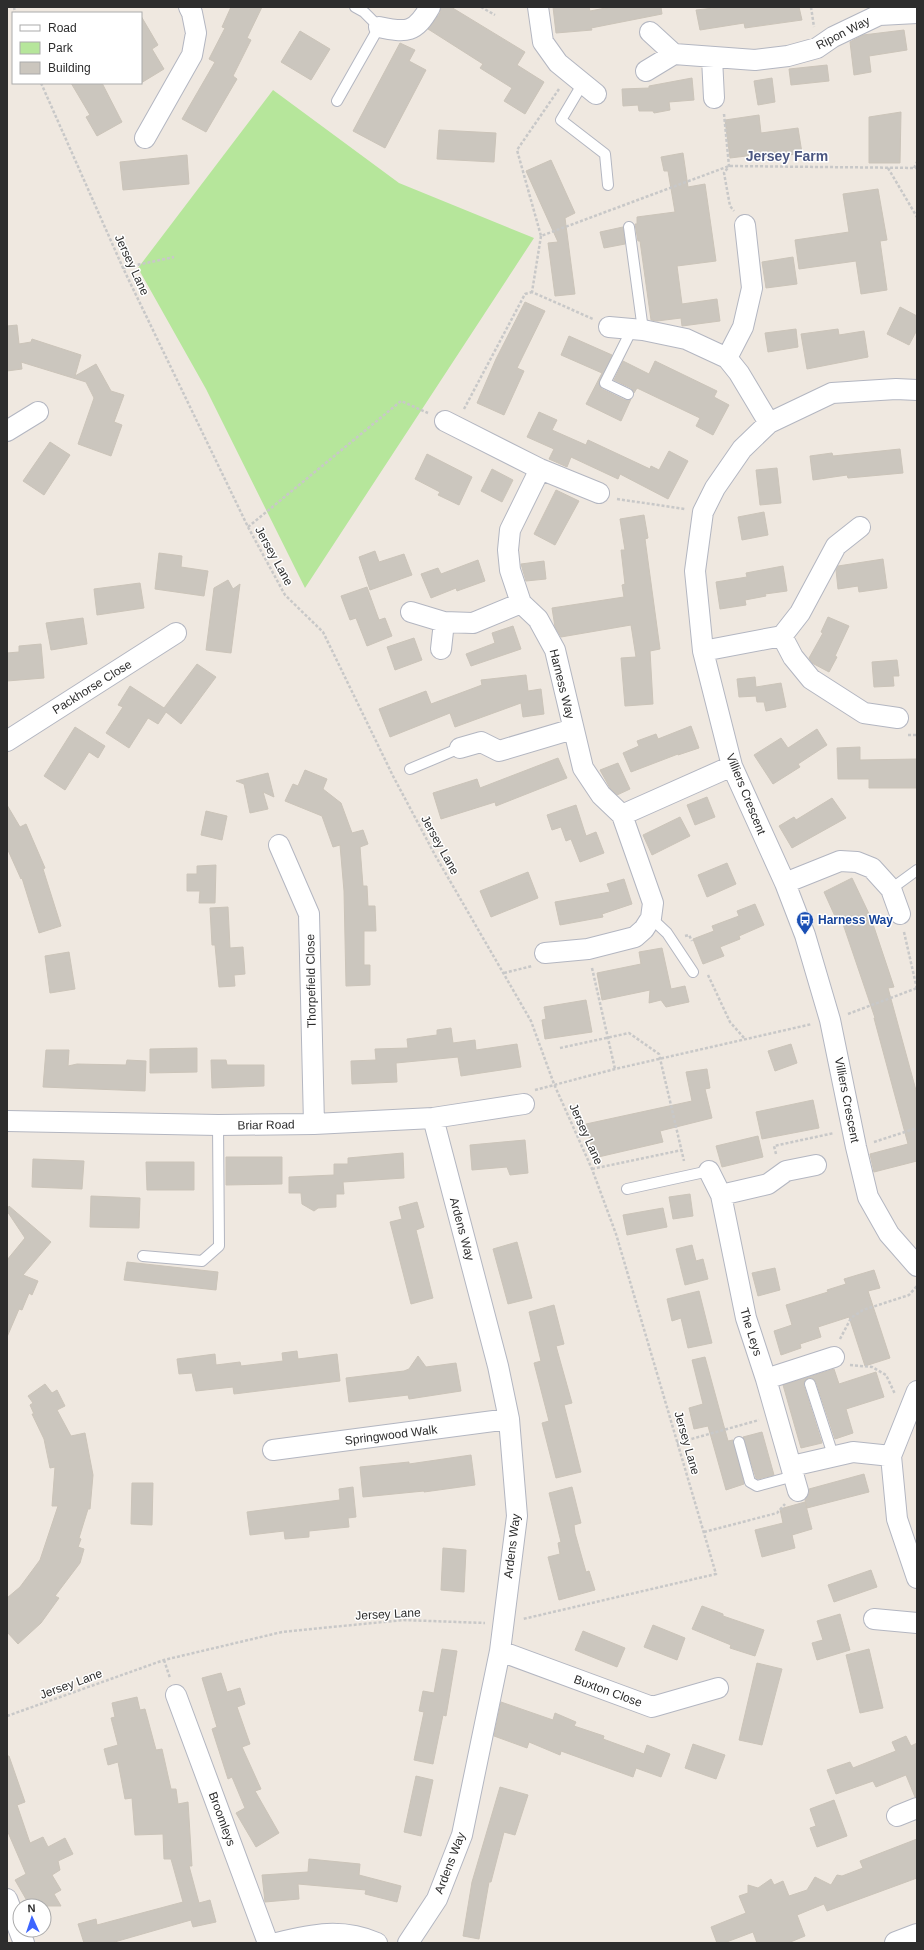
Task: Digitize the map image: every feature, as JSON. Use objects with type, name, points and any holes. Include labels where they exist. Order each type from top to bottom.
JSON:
[{"type":"street","points":[[145,138],[192,55],[196,33],[192,13],[189,7]]},
{"type":"street","points":[[379,27],[401,32],[412,29],[421,22],[430,7]]},
{"type":"street","points":[[538,7],[543,42],[558,63],[583,84]]},
{"type":"street","name":"Ripon Way","points":[[674,54],[755,60],[788,56],[817,48],[833,37],[879,14],[917,12]]},
{"type":"street","points":[[646,71],[674,54],[650,32]]},
{"type":"street","points":[[712,58],[714,98]]},
{"type":"street","points":[[727,358],[743,327],[752,288],[745,225]]},
{"type":"street","points":[[609,327],[638,329],[686,340],[727,358],[739,373],[769,423]]},
{"type":"street","name":"Villiers Crescent","points":[[917,390],[896,389],[832,393],[769,423],[742,450],[715,488],[703,512],[695,570],[703,651],[732,766],[785,884],[805,935],[830,1020],[854,1138],[868,1197],[889,1234],[917,1266]]},
{"type":"street","points":[[7,431],[38,412]]},
{"type":"street","points":[[450,423],[540,469],[599,493]]},
{"type":"street","name":"Harness Way","points":[[540,469],[510,530],[508,550],[510,570],[521,603],[538,619],[555,650],[583,768],[602,795],[622,815],[650,891],[653,903],[651,918]]},
{"type":"street","points":[[703,651],[782,636],[804,607],[836,546],[860,527]]},
{"type":"street","points":[[411,612],[444,622],[473,623],[521,603]]},
{"type":"street","points":[[441,649],[444,622]]},
{"type":"street","name":"Packhorse Close","points":[[7,741],[176,633]]},
{"type":"street","points":[[782,636],[793,657],[811,679],[864,713],[898,718]]},
{"type":"street","name":"Harness Way","points":[[460,748],[481,742],[499,751],[573,728]]},
{"type":"street","points":[[622,815],[732,766]]},
{"type":"street","name":"Thorpefield Close","points":[[279,845],[310,914],[314,1124]]},
{"type":"street","points":[[785,884],[840,861],[857,862],[872,868],[891,889],[900,914]]},
{"type":"street","points":[[545,953],[588,949],[635,937],[644,929],[651,918]]},
{"type":"street","name":"Briar Road","points":[[7,1121],[218,1125],[314,1124],[433,1118],[524,1104]]},
{"type":"street","name":"Ardens Way","points":[[408,1943],[437,1899],[462,1835],[500,1651],[502,1624],[517,1516],[508,1420],[498,1366],[433,1118]]},
{"type":"street","points":[[721,1195],[768,1184],[786,1171],[816,1165]]},
{"type":"street","name":"The Leys","points":[[709,1171],[721,1195],[746,1318],[795,1477]]},
{"type":"street","points":[[766,1379],[834,1357]]},
{"type":"street","points":[[917,1391],[891,1456],[897,1519],[917,1578]]},
{"type":"street","name":"Springwood Walk","points":[[273,1450],[508,1420]]},
{"type":"street","points":[[795,1477],[833,1455],[853,1452],[891,1456]]},
{"type":"street","points":[[874,1619],[917,1623]]},
{"type":"street","name":"Buxton Close","points":[[500,1651],[652,1707],[718,1688]]},
{"type":"street","name":"Broomleys","points":[[176,1695],[268,1943]]},
{"type":"street","points":[[897,1816],[917,1808]]},
{"type":"street","points":[[7,1899],[24,1943]]},
{"type":"street","points":[[277,1943],[331,1932],[364,1938],[377,1943]]},
{"type":"street","points":[[896,1943],[917,1934]]},
{"type":"lane","points":[[337,101],[379,27],[364,12],[355,7]]},
{"type":"lane","points":[[583,84],[561,120],[605,154],[608,185]]},
{"type":"lane","points":[[628,394],[605,383],[638,329],[629,227]]},
{"type":"lane","points":[[410,769],[460,748]]},
{"type":"lane","points":[[891,889],[917,870]]},
{"type":"lane","points":[[651,918],[671,940],[693,972]]},
{"type":"lane","points":[[143,1256],[202,1261],[219,1246],[218,1125]]},
{"type":"lane","points":[[627,1189],[709,1171]]},
{"type":"lane","points":[[810,1384],[833,1455]]},
{"type":"lane","points":[[739,1442],[750,1482],[757,1486],[795,1477]]},
{"type":"path","points":[[481,7],[495,15]]},
{"type":"path","name":"Jersey Lane","points":[[7,1716],[164,1660],[282,1632],[403,1620],[502,1624],[716,1574],[616,1234],[592,1169],[554,1084],[531,1021],[435,855],[393,776],[323,632],[285,595],[248,527],[123,268],[41,84]]},
{"type":"path","points":[[532,292],[541,236],[517,150],[583,84]]},
{"type":"path","points":[[714,98],[723,98],[729,166],[724,173],[730,206],[745,225]]},
{"type":"path","points":[[541,236],[729,166],[916,168],[917,162]]},
{"type":"path","points":[[888,168],[917,217]]},
{"type":"path","points":[[123,268],[174,258]]},
{"type":"path","points":[[248,527],[400,401],[450,423],[525,294],[532,292],[609,327]]},
{"type":"path","points":[[599,493],[621,500],[703,512]]},
{"type":"path","points":[[554,1084],[830,1020],[917,989],[900,914]]},
{"type":"path","points":[[671,940],[689,935],[692,942]]},
{"type":"path","points":[[588,949],[615,1069]]},
{"type":"path","points":[[504,973],[538,964],[545,953]]},
{"type":"path","points":[[705,970],[730,1022],[746,1039]]},
{"type":"path","points":[[560,1048],[629,1033],[659,1054],[687,1176]]},
{"type":"path","points":[[782,1174],[774,1146],[854,1138],[917,1128]]},
{"type":"path","points":[[592,1169],[682,1150]]},
{"type":"path","points":[[909,1410],[898,1402],[886,1375],[872,1367],[850,1365],[834,1357],[851,1318],[863,1310],[909,1295],[917,1286]]},
{"type":"path","points":[[677,1443],[777,1415]]},
{"type":"path","points":[[704,1532],[777,1513],[795,1477]]},
{"type":"green space","points":[[273,90],[399,183],[534,238],[305,588],[206,389],[138,268]]},
{"type":"building","points":[[231,7],[262,7],[247,38],[251,40],[233,76],[237,79],[206,132],[182,119],[215,62],[209,59],[225,28],[222,27]]},
{"type":"building","points":[[441,7],[451,7],[525,52],[517,65],[544,82],[525,114],[504,101],[512,88],[480,68],[483,64],[428,29],[440,13]]},
{"type":"building","points":[[553,7],[589,7],[590,11],[611,7],[661,7],[662,14],[591,28],[592,30],[556,33]]},
{"type":"building","points":[[723,7],[799,7],[802,20],[745,28],[744,23],[700,30],[696,10]]},
{"type":"building","points":[[142,18],[158,45],[152,49],[164,69],[142,82]]},
{"type":"building","points":[[904,30],[907,50],[869,56],[871,72],[854,75],[850,42],[863,35]]},
{"type":"building","points":[[300,31],[330,49],[311,80],[281,62]]},
{"type":"building","points":[[400,43],[415,50],[409,61],[426,70],[385,148],[353,131]]},
{"type":"building","points":[[827,65],[829,81],[791,85],[789,69]]},
{"type":"building","points":[[692,78],[694,100],[669,102],[670,110],[654,113],[653,111],[639,111],[638,105],[623,106],[622,89],[649,88],[649,86]]},
{"type":"building","points":[[772,78],[775,102],[758,105],[754,81]]},
{"type":"building","points":[[72,84],[103,84],[122,122],[97,136],[86,117],[90,115]]},
{"type":"building","points":[[901,112],[900,163],[869,163],[869,117]]},
{"type":"building","points":[[759,115],[761,133],[798,128],[802,153],[764,159],[763,154],[730,158],[725,120]]},
{"type":"building","points":[[439,130],[496,133],[494,162],[437,159]]},
{"type":"building","points":[[683,153],[688,187],[705,184],[716,261],[677,266],[682,304],[717,299],[720,321],[682,326],[681,318],[657,321],[651,320],[640,241],[638,241],[635,224],[637,224],[637,217],[675,212],[668,171],[664,171],[661,157]]},
{"type":"building","points":[[187,155],[189,184],[123,190],[120,162]]},
{"type":"building","points":[[551,160],[575,213],[565,218],[575,294],[555,296],[548,243],[558,242],[526,171]]},
{"type":"building","points":[[878,189],[887,240],[880,241],[887,290],[861,294],[856,261],[799,269],[795,240],[849,232],[843,194]]},
{"type":"building","points":[[623,227],[625,244],[604,248],[600,232]]},
{"type":"building","points":[[793,257],[797,284],[766,288],[762,262]]},
{"type":"building","points":[[525,302],[545,311],[517,368],[524,371],[504,415],[477,403],[496,359]]},
{"type":"building","points":[[900,307],[917,316],[917,330],[909,345],[887,334]]},
{"type":"building","points":[[17,325],[19,344],[31,342],[32,339],[81,355],[75,376],[96,364],[111,391],[124,395],[114,422],[122,425],[111,456],[78,444],[94,398],[86,382],[21,362],[22,369],[7,371],[7,326]]},
{"type":"building","points":[[796,329],[798,347],[768,352],[765,333]]},
{"type":"building","points":[[838,329],[839,335],[864,331],[868,357],[807,369],[801,334]]},
{"type":"building","points":[[569,336],[612,355],[599,384],[602,389],[625,400],[631,399],[621,421],[586,404],[602,373],[561,355]]},
{"type":"building","points":[[623,361],[649,374],[655,361],[717,391],[714,397],[729,405],[713,435],[696,426],[700,418],[637,388],[634,393],[631,388],[614,380]]},
{"type":"building","points":[[539,412],[557,420],[552,430],[586,445],[588,440],[650,469],[651,466],[659,470],[669,451],[688,461],[668,499],[620,474],[618,479],[571,457],[567,467],[549,459],[554,449],[527,437]]},
{"type":"building","points":[[50,442],[70,455],[44,495],[23,481]]},
{"type":"building","points":[[900,449],[903,473],[848,478],[847,475],[813,480],[810,456],[832,453],[833,456]]},
{"type":"building","points":[[427,454],[472,477],[459,505],[438,495],[440,492],[415,479]]},
{"type":"building","points":[[777,468],[781,503],[760,505],[756,470]]},
{"type":"building","points":[[492,469],[513,480],[502,502],[481,491]]},
{"type":"building","points":[[556,490],[579,501],[555,545],[534,534]]},
{"type":"building","points":[[764,512],[768,535],[742,540],[738,517]]},
{"type":"building","points":[[644,515],[648,538],[645,539],[660,649],[650,651],[653,704],[625,706],[621,658],[636,657],[631,625],[561,637],[555,627],[552,608],[624,597],[622,585],[625,584],[621,550],[625,550],[620,519]]},
{"type":"building","points":[[375,551],[379,562],[404,554],[412,575],[370,590],[359,557]]},
{"type":"building","points":[[159,553],[182,556],[181,567],[208,571],[204,596],[155,589]]},
{"type":"building","points":[[883,559],[887,588],[859,592],[858,586],[838,589],[836,570],[838,566]]},
{"type":"building","points":[[478,560],[485,581],[457,591],[456,588],[431,598],[421,574],[438,568],[441,574]]},
{"type":"building","points":[[544,561],[546,579],[526,581],[521,564]]},
{"type":"building","points":[[783,566],[787,591],[765,594],[766,596],[745,600],[746,605],[720,609],[716,582],[747,577],[746,573]]},
{"type":"building","points":[[228,580],[233,589],[240,584],[231,653],[206,650],[214,588]]},
{"type":"building","points":[[140,583],[144,608],[97,615],[94,589]]},
{"type":"building","points":[[367,587],[379,620],[385,618],[392,636],[367,646],[356,618],[350,620],[341,596]]},
{"type":"building","points":[[828,617],[849,626],[835,656],[837,657],[829,672],[812,663],[809,658],[823,633],[821,632]]},
{"type":"building","points":[[83,618],[87,644],[51,650],[46,623]]},
{"type":"building","points":[[513,626],[521,649],[471,666],[466,654],[495,643],[492,633]]},
{"type":"building","points":[[414,638],[422,660],[395,670],[387,647]]},
{"type":"building","points":[[41,644],[44,678],[7,681],[7,653],[19,652],[19,646]]},
{"type":"building","points":[[897,660],[899,676],[893,676],[894,686],[874,687],[872,662]]},
{"type":"building","points":[[197,664],[216,677],[181,724],[166,712],[158,724],[148,718],[129,748],[106,733],[123,707],[118,705],[130,686],[164,708]]},
{"type":"building","points":[[526,675],[528,691],[541,689],[544,714],[523,717],[521,703],[455,727],[450,713],[390,737],[379,709],[426,691],[431,704],[482,685],[481,680]]},
{"type":"building","points":[[755,677],[756,687],[781,683],[786,707],[766,711],[764,702],[757,702],[756,696],[739,697],[737,679]]},
{"type":"building","points":[[691,726],[699,748],[678,754],[631,772],[623,753],[639,746],[637,741],[656,734],[658,739]]},
{"type":"building","points":[[75,727],[105,746],[98,758],[89,752],[65,790],[44,776]]},
{"type":"building","points":[[817,729],[827,745],[798,764],[800,767],[773,784],[754,755],[781,738],[788,748]]},
{"type":"building","points":[[860,747],[860,760],[917,759],[917,788],[869,788],[869,779],[838,779],[837,748]]},
{"type":"building","points":[[558,758],[567,778],[496,806],[495,802],[441,819],[433,793],[477,779],[480,788]]},
{"type":"building","points":[[618,763],[630,789],[617,795],[610,788],[600,770]]},
{"type":"building","points":[[305,770],[327,779],[323,789],[341,803],[352,833],[363,830],[368,844],[360,847],[363,886],[367,886],[368,906],[375,906],[376,931],[364,931],[364,965],[370,965],[370,985],[346,986],[344,891],[340,845],[333,847],[322,816],[285,801],[293,784],[298,786]]},
{"type":"building","points":[[268,773],[274,797],[263,792],[268,809],[250,813],[244,784],[236,781]]},
{"type":"building","points":[[707,797],[715,817],[695,825],[687,805]]},
{"type":"building","points":[[832,798],[846,818],[792,848],[779,826],[794,817],[796,820]]},
{"type":"building","points":[[7,805],[20,827],[26,824],[45,868],[43,869],[61,926],[39,933],[22,878],[21,879],[7,848]]},
{"type":"building","points":[[576,805],[586,836],[596,832],[604,853],[580,862],[571,839],[566,841],[561,827],[552,830],[547,815]]},
{"type":"building","points":[[206,811],[227,816],[222,840],[201,835]]},
{"type":"building","points":[[680,817],[690,836],[652,855],[643,835]]},
{"type":"building","points":[[727,863],[736,884],[707,897],[698,875]]},
{"type":"building","points":[[216,865],[215,903],[199,903],[200,891],[187,891],[187,874],[197,874],[197,866]]},
{"type":"building","points":[[528,872],[538,898],[491,917],[480,891]]},
{"type":"building","points":[[852,878],[871,918],[894,987],[888,988],[917,1094],[917,1161],[874,1172],[870,1154],[908,1144],[875,1018],[842,921],[838,923],[824,892]]},
{"type":"building","points":[[624,879],[632,904],[602,914],[603,917],[560,925],[555,902],[610,892],[607,884]]},
{"type":"building","points":[[755,904],[764,925],[739,936],[740,939],[720,947],[724,956],[703,964],[693,939],[714,931],[712,926],[739,916],[737,911]]},
{"type":"building","points":[[228,907],[230,948],[243,947],[245,974],[234,975],[235,986],[219,987],[215,945],[212,945],[210,908]]},
{"type":"building","points":[[662,948],[671,989],[685,986],[689,1002],[666,1007],[661,1000],[649,1003],[650,990],[602,1000],[597,973],[641,964],[639,952]]},
{"type":"building","points":[[69,952],[75,989],[50,993],[45,956]]},
{"type":"building","points":[[586,1000],[592,1032],[545,1039],[542,1020],[546,1019],[544,1007]]},
{"type":"building","points":[[451,1028],[453,1043],[475,1040],[476,1050],[517,1044],[521,1067],[461,1076],[458,1057],[396,1063],[397,1082],[352,1084],[351,1061],[376,1060],[375,1049],[408,1048],[407,1039],[437,1035],[437,1030]]},
{"type":"building","points":[[791,1044],[797,1063],[775,1071],[768,1051]]},
{"type":"building","points":[[197,1048],[197,1072],[150,1073],[150,1049]]},
{"type":"building","points":[[46,1050],[69,1050],[68,1066],[77,1064],[126,1065],[127,1060],[146,1061],[145,1091],[43,1087]]},
{"type":"building","points":[[211,1060],[226,1060],[227,1065],[264,1065],[264,1086],[212,1088]]},
{"type":"building","points":[[707,1069],[710,1088],[705,1089],[712,1118],[660,1131],[663,1142],[594,1158],[586,1124],[692,1101],[686,1072]]},
{"type":"building","points":[[813,1100],[819,1128],[762,1139],[756,1112]]},
{"type":"building","points":[[758,1136],[763,1157],[722,1167],[716,1146]]},
{"type":"building","points":[[525,1140],[528,1173],[510,1175],[507,1167],[472,1170],[470,1145]]},
{"type":"building","points":[[403,1153],[404,1178],[343,1182],[344,1194],[336,1194],[336,1207],[318,1208],[314,1211],[302,1204],[301,1193],[289,1193],[289,1177],[334,1175],[334,1164],[348,1164],[348,1158]]},
{"type":"building","points":[[226,1157],[282,1157],[282,1184],[226,1185]]},
{"type":"building","points":[[33,1159],[84,1161],[82,1189],[32,1187]]},
{"type":"building","points":[[146,1162],[194,1162],[194,1190],[147,1190]]},
{"type":"building","points":[[690,1194],[693,1216],[673,1219],[669,1197]]},
{"type":"building","points":[[91,1196],[140,1198],[139,1228],[90,1227]]},
{"type":"building","points":[[417,1202],[424,1227],[416,1230],[433,1298],[411,1304],[390,1222],[402,1219],[399,1207]]},
{"type":"building","points":[[9,1206],[51,1242],[23,1275],[38,1281],[32,1295],[29,1293],[22,1310],[19,1309],[7,1337],[7,1260],[25,1238],[7,1211]]},
{"type":"building","points":[[663,1208],[667,1227],[627,1235],[623,1215]]},
{"type":"building","points":[[517,1242],[532,1298],[508,1304],[493,1249]]},
{"type":"building","points":[[692,1245],[696,1261],[703,1259],[708,1279],[685,1285],[676,1249]]},
{"type":"building","points":[[127,1262],[218,1272],[216,1290],[124,1280]]},
{"type":"building","points":[[775,1268],[780,1290],[758,1296],[752,1273]]},
{"type":"building","points":[[874,1270],[880,1288],[868,1291],[890,1358],[865,1366],[849,1317],[818,1327],[821,1337],[800,1344],[801,1348],[781,1355],[774,1331],[792,1325],[786,1305],[828,1292],[827,1290],[846,1284],[844,1279]]},
{"type":"building","points":[[699,1291],[712,1343],[688,1348],[681,1318],[672,1321],[667,1299]]},
{"type":"building","points":[[554,1305],[564,1344],[556,1346],[572,1403],[564,1405],[581,1472],[556,1478],[542,1423],[549,1421],[534,1363],[541,1361],[529,1312]]},
{"type":"building","points":[[297,1351],[298,1359],[337,1354],[340,1381],[234,1394],[233,1387],[196,1391],[192,1373],[179,1374],[177,1359],[215,1354],[216,1365],[240,1362],[241,1366],[283,1361],[282,1353]]},
{"type":"building","points":[[418,1356],[426,1367],[456,1363],[461,1391],[409,1399],[408,1395],[349,1402],[346,1378],[404,1371],[409,1369]]},
{"type":"building","points":[[705,1357],[728,1441],[733,1440],[744,1484],[726,1490],[708,1426],[694,1429],[689,1408],[703,1404],[692,1360]]},
{"type":"building","points":[[834,1369],[839,1384],[876,1372],[884,1397],[846,1409],[853,1433],[835,1439],[816,1382],[812,1378],[808,1378],[804,1382],[804,1386],[822,1443],[801,1448],[783,1385]]},
{"type":"building","points":[[45,1384],[52,1393],[57,1390],[65,1406],[57,1410],[71,1436],[85,1433],[93,1475],[90,1509],[88,1509],[79,1538],[81,1539],[78,1547],[84,1549],[80,1563],[55,1596],[59,1598],[41,1623],[18,1644],[7,1632],[7,1598],[20,1587],[40,1560],[58,1506],[52,1506],[55,1467],[50,1468],[44,1439],[32,1414],[34,1414],[30,1405],[33,1403],[28,1396]]},
{"type":"building","points":[[762,1432],[774,1475],[758,1479],[756,1478],[743,1437]]},
{"type":"building","points":[[471,1455],[475,1485],[424,1492],[363,1497],[360,1467],[409,1462],[409,1464]]},
{"type":"building","points":[[864,1474],[869,1492],[807,1508],[805,1500],[809,1494],[809,1489]]},
{"type":"building","points":[[132,1483],[153,1483],[152,1525],[131,1524]]},
{"type":"building","points":[[353,1487],[356,1517],[348,1518],[349,1527],[309,1531],[309,1537],[285,1539],[284,1531],[250,1535],[247,1512],[340,1500],[339,1489]]},
{"type":"building","points":[[572,1487],[581,1523],[574,1525],[575,1533],[586,1572],[589,1571],[595,1590],[559,1600],[548,1557],[560,1554],[558,1543],[561,1542],[549,1493]]},
{"type":"building","points":[[805,1502],[812,1529],[792,1535],[795,1548],[762,1557],[755,1530],[783,1523],[780,1509]]},
{"type":"building","points":[[443,1548],[466,1550],[464,1592],[441,1590]]},
{"type":"building","points":[[871,1570],[877,1587],[834,1602],[828,1585]]},
{"type":"building","points":[[702,1606],[723,1614],[723,1616],[764,1630],[755,1656],[730,1648],[731,1645],[692,1629]]},
{"type":"building","points":[[840,1614],[850,1650],[817,1660],[812,1643],[823,1640],[817,1621]]},
{"type":"building","points":[[653,1625],[685,1638],[677,1660],[644,1647]]},
{"type":"building","points":[[583,1631],[625,1648],[617,1667],[575,1650]]},
{"type":"building","points":[[442,1649],[457,1651],[446,1716],[443,1715],[433,1764],[414,1760],[424,1712],[419,1711],[423,1691],[434,1693]]},
{"type":"building","points":[[869,1649],[883,1708],[860,1713],[846,1655]]},
{"type":"building","points":[[757,1663],[782,1669],[762,1745],[739,1740]]},
{"type":"building","points":[[221,1673],[227,1692],[240,1688],[245,1704],[237,1707],[250,1744],[242,1747],[261,1789],[255,1791],[279,1833],[256,1847],[236,1813],[245,1808],[232,1777],[228,1779],[212,1729],[217,1727],[202,1678]]},
{"type":"building","points":[[137,1697],[140,1710],[145,1709],[156,1750],[162,1749],[171,1789],[176,1789],[178,1804],[188,1802],[192,1866],[189,1866],[199,1903],[210,1900],[216,1922],[193,1927],[191,1920],[111,1943],[84,1943],[78,1924],[96,1919],[97,1925],[183,1902],[171,1859],[164,1859],[163,1834],[135,1835],[132,1798],[125,1799],[118,1762],[108,1765],[104,1749],[118,1745],[111,1718],[115,1717],[112,1703]]},
{"type":"building","points":[[501,1702],[553,1720],[555,1713],[576,1722],[574,1726],[604,1736],[603,1739],[644,1754],[647,1745],[670,1754],[661,1777],[636,1768],[633,1777],[561,1751],[560,1755],[529,1742],[527,1748],[494,1736]]},
{"type":"building","points":[[906,1736],[911,1746],[917,1743],[917,1797],[915,1797],[906,1775],[876,1787],[873,1781],[836,1794],[827,1770],[850,1762],[853,1768],[896,1751],[892,1742]]},
{"type":"building","points":[[693,1744],[725,1755],[716,1779],[685,1768]]},
{"type":"building","points":[[7,1756],[9,1756],[25,1802],[17,1805],[30,1843],[43,1837],[48,1847],[65,1838],[73,1854],[58,1861],[60,1870],[52,1875],[61,1890],[54,1894],[61,1906],[52,1906],[52,1898],[25,1898],[15,1880],[26,1874],[7,1830]]},
{"type":"building","points":[[416,1776],[433,1780],[421,1836],[404,1832]]},
{"type":"building","points":[[500,1787],[528,1795],[515,1835],[504,1832],[491,1882],[489,1882],[479,1939],[463,1936],[472,1882]]},
{"type":"building","points":[[834,1800],[847,1836],[817,1847],[810,1828],[816,1826],[810,1809]]},
{"type":"building","points":[[917,1839],[917,1878],[827,1911],[824,1904],[797,1915],[805,1936],[788,1943],[757,1943],[753,1932],[724,1943],[717,1943],[711,1927],[746,1913],[739,1896],[748,1893],[748,1885],[758,1888],[771,1879],[774,1885],[783,1881],[789,1896],[807,1890],[815,1877],[831,1885],[837,1875],[842,1876],[863,1868],[860,1861]]},
{"type":"building","points":[[309,1859],[360,1864],[359,1875],[401,1886],[397,1902],[365,1894],[366,1890],[298,1884],[299,1899],[265,1902],[262,1875],[308,1872]]},
{"type":"place","name":"Harness Way","points":[[805,935]]},
{"type":"district","name":"Jersey Farm","points":[[787,156]]}]
